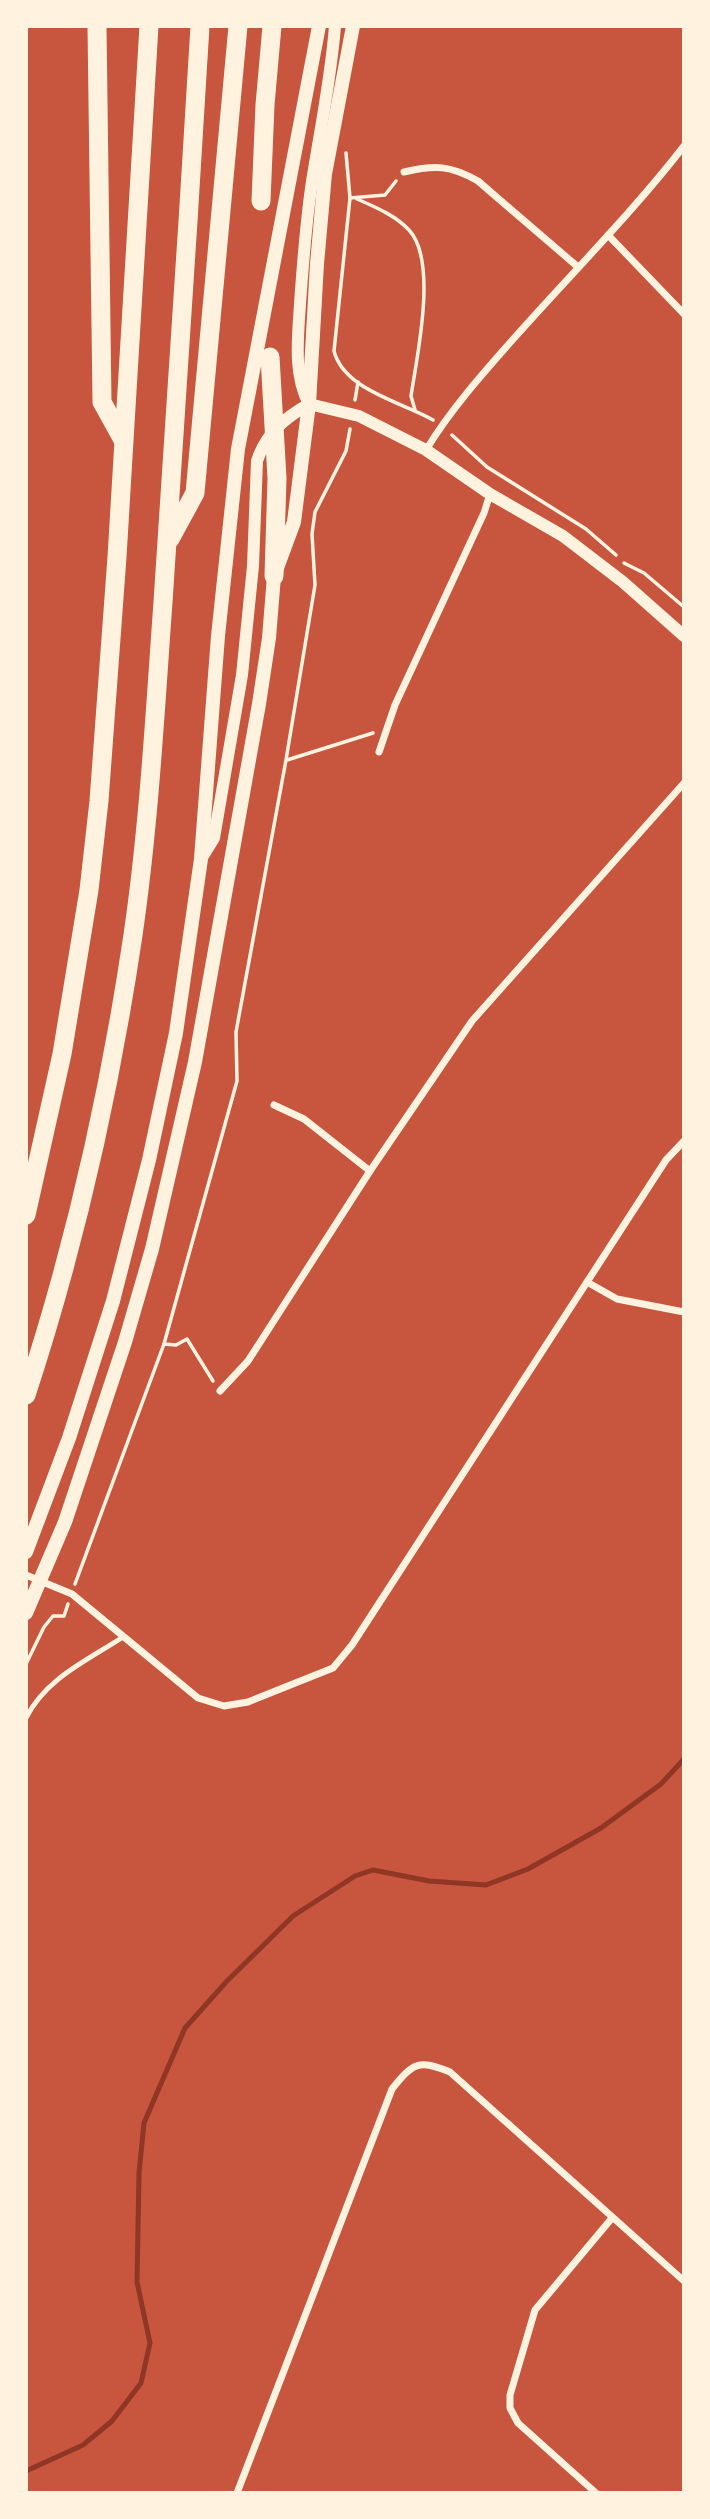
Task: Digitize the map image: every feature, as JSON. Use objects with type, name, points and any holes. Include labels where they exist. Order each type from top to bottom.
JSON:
[{"type":"highway","points":[[97,26],[102,402],[124,441]]},
{"type":"highway","points":[[26,1215],[62,1054],[89,890],[99,801],[149,26]]},
{"type":"highway","points":[[26,1395],[47,1329],[86,1178],[133,935],[149,785],[167,543],[200,26]]},
{"type":"highway","points":[[167,543],[195,493],[238,26]]},
{"type":"highway","points":[[261,201],[272,26]]},
{"type":"highway","points":[[270,357],[275,428],[274,576]]},
{"type":"main road","points":[[26,1552],[89,1378],[131,1234],[176,1033],[201,859],[218,636],[238,449],[319,26]]},
{"type":"main road","points":[[26,1613],[69,1509],[122,1353],[152,1249],[195,1062],[259,704],[269,638],[274,576],[294,522],[309,404],[325,174],[353,26]]},
{"type":"street","points":[[309,404],[300,384],[298,352],[303,257],[335,26]]},
{"type":"street","points":[[426,450],[441,425],[684,146]]},
{"type":"street","points":[[404,172],[431,166],[458,170],[478,181],[578,267]]},
{"type":"street","points":[[608,236],[684,314]]},
{"type":"street","points":[[201,859],[214,838],[242,675],[253,566],[257,461],[263,445],[275,428],[309,404],[352,414],[426,450],[490,494],[563,536],[623,582],[684,636]]},
{"type":"street","points":[[379,752],[386,730],[490,494]]},
{"type":"street","points":[[220,1391],[248,1361],[370,1171],[472,1021],[684,783]]},
{"type":"street","points":[[274,1105],[303,1119],[370,1171]]},
{"type":"street","points":[[26,1575],[72,1594],[198,1698],[224,1706],[247,1702],[333,1668],[352,1645],[666,1160],[684,1141]]},
{"type":"street","points":[[587,1282],[617,1299],[684,1312]]},
{"type":"street","points":[[237,2493],[392,2089],[408,2070],[429,2063],[450,2072],[684,2281]]},
{"type":"street","points":[[596,2493],[518,2423],[510,2408],[510,2395],[535,2310],[612,2218]]},
{"type":"lane","points":[[26,1718],[45,1690],[56,1680],[123,1637]]},
{"type":"path","points":[[346,147],[350,198],[334,351],[337,363],[343,372],[358,382],[441,425]]},
{"type":"path","points":[[350,198],[385,195],[404,172]]},
{"type":"path","points":[[357,199],[401,223],[416,241],[422,263],[425,295],[411,396],[415,410]]},
{"type":"path","points":[[26,1664],[44,1627],[53,1616],[64,1616],[163,1344],[237,1081],[236,1032],[315,585],[312,534],[315,512],[346,451],[358,382]]},
{"type":"path","points":[[286,760],[386,730]]},
{"type":"path","points":[[163,1344],[176,1345],[187,1339],[220,1391]]},
{"type":"waterway","points":[[26,2471],[83,2445],[112,2421],[141,2383],[150,2343],[137,2282],[139,2173],[144,2123],[185,2028],[227,1981],[293,1916],[355,1876],[373,1870],[429,1881],[486,1885],[528,1869],[601,1828],[661,1784],[684,1759]]}]
